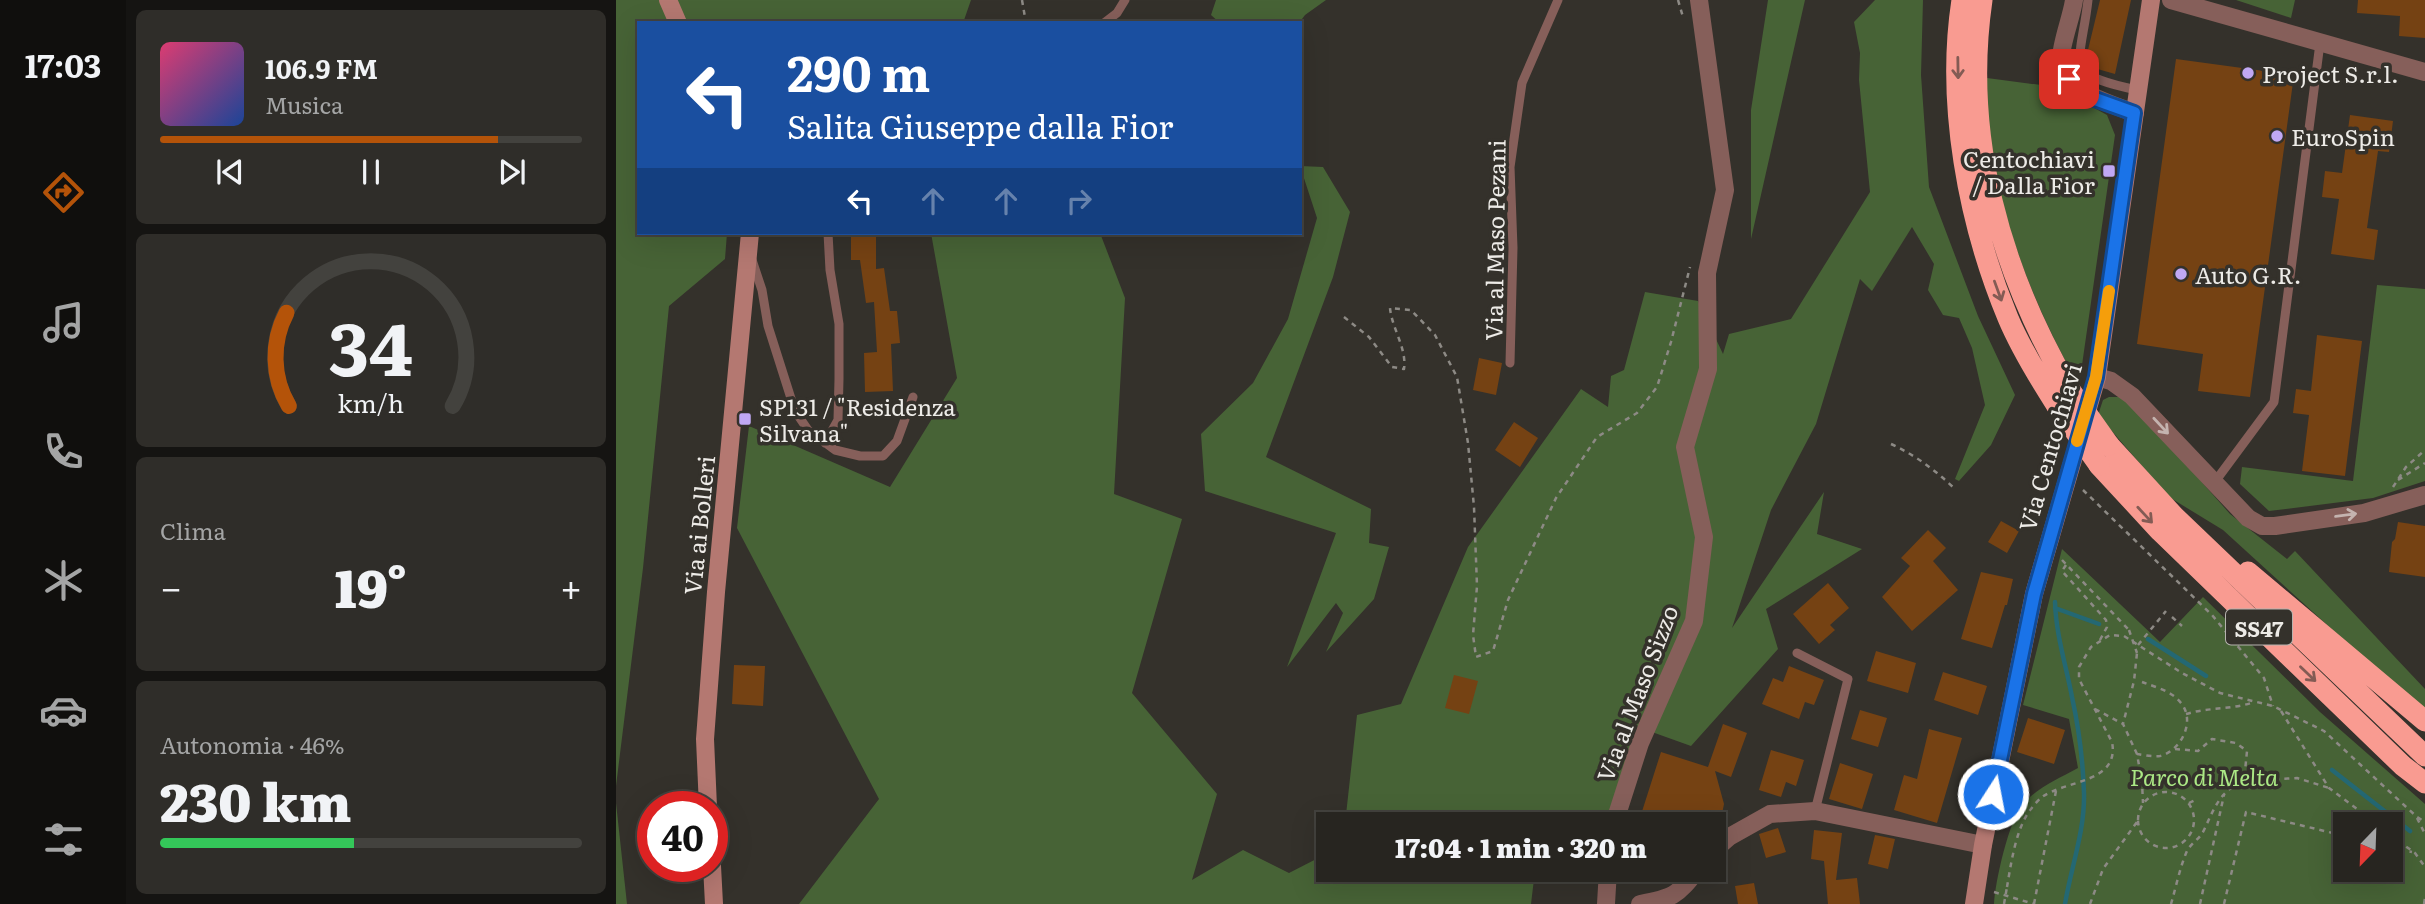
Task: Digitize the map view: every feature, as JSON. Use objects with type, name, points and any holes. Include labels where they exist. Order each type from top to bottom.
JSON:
[{"type":"highway","name":"SS47","points":[[1962,0],[1958,59],[1960,122],[1968,182],[1981,243],[2008,318],[2031,365],[2099,465],[2170,540],[2393,756],[2425,783]]},
{"type":"highway","name":"SS47","points":[[1982,0],[1978,66],[1979,123],[1987,183],[2002,242],[2029,314],[2068,387],[2109,445],[2174,516],[2425,756]]},
{"type":"highway","points":[[2174,516],[2275,592],[2425,721]]},
{"type":"street","points":[[667,0],[677,21]]},
{"type":"street","name":"Via al Maso Sizzo","points":[[1618,812],[1640,743],[1694,621],[1704,537],[1685,447],[1708,369],[1707,273],[1726,190],[1699,0]]},
{"type":"street","points":[[2074,0],[2061,60],[2069,79],[2095,99],[2134,113]]},
{"type":"street","name":"Via Centochiavi","points":[[1976,896],[1983,845],[2034,594],[2096,377],[2151,0]]},
{"type":"street","points":[[2171,0],[2425,72]]},
{"type":"street","name":"Via ai Bolleri","points":[[708,791],[706,725],[749,240]]},
{"type":"street","points":[[2096,377],[2111,381],[2132,396],[2248,518],[2262,526],[2364,513],[2425,495]]},
{"type":"street","points":[[1726,839],[1770,814],[1815,811],[1983,845]]},
{"type":"street","points":[[713,882],[714,904]]},
{"type":"street","points":[[1606,904],[1607,882]]},
{"type":"street","points":[[1640,904],[1662,900],[1680,892],[1688,882]]},
{"type":"lane","points":[[1107,21],[1117,13],[1125,0]]},
{"type":"lane","name":"Via al Maso Pezani","points":[[1510,363],[1512,155],[1522,83],[1558,0]]},
{"type":"lane","points":[[2088,0],[2079,44],[2080,64],[2090,76],[2105,83],[2137,90]]},
{"type":"lane","points":[[2214,482],[2274,402],[2320,43]]},
{"type":"lane","points":[[825,443],[838,420],[839,379],[839,324],[830,270],[828,235]]},
{"type":"lane","name":"Via ai Bolleri","points":[[749,240],[768,327],[795,411],[808,430],[835,450],[860,456],[884,456],[897,441],[913,397]]},
{"type":"lane","points":[[1797,653],[1848,679],[1815,811]]},
{"type":"path","points":[[1022,0],[1026,21]]},
{"type":"path","points":[[1678,0],[1684,22]]},
{"type":"path","points":[[1344,317],[1368,337],[1392,367],[1404,369],[1406,356],[1392,323],[1390,308],[1411,310],[1435,335],[1457,377],[1473,494],[1477,586],[1473,635],[1476,657],[1493,650],[1508,600],[1556,498],[1597,437],[1637,412],[1657,387],[1692,260]]},
{"type":"path","points":[[1891,444],[1934,470],[1954,488]]},
{"type":"path","points":[[2425,450],[2406,467],[2395,482],[2425,463]]},
{"type":"path","points":[[2080,483],[2084,491],[2212,615],[2263,678],[2273,706]]},
{"type":"path","points":[[2060,557],[2129,630],[2137,653],[2134,681],[2123,724]]},
{"type":"path","points":[[2066,565],[2062,570],[2106,620],[2107,627],[2100,640]]},
{"type":"path","points":[[2138,645],[2166,611]]},
{"type":"path","points":[[2172,617],[2182,626]]},
{"type":"path","points":[[2004,904],[2013,851],[2028,812],[2042,797],[2098,774],[2112,761],[2112,742],[2079,679],[2079,667],[2091,646],[2110,635],[2124,636],[2182,673],[2220,693],[2273,706],[2324,732],[2425,822]]},
{"type":"path","points":[[2141,682],[2171,693],[2184,706],[2184,736],[2175,749]]},
{"type":"path","points":[[2186,714],[2255,702]]},
{"type":"path","points":[[2092,707],[2123,724],[2137,754],[2143,782],[2143,803]]},
{"type":"path","points":[[2280,709],[2329,788]]},
{"type":"path","points":[[2137,754],[2158,756],[2175,749],[2198,751],[2212,739],[2236,743],[2247,751],[2244,781]]},
{"type":"path","points":[[2171,904],[2188,849],[2202,836],[2214,806],[2231,786],[2244,781],[2297,778],[2329,788],[2361,812]]},
{"type":"path","points":[[1976,896],[2034,904],[2056,791]]},
{"type":"path","points":[[2176,793],[2189,803],[2193,810],[2194,827],[2186,841],[2164,849],[2156,847],[2143,837],[2137,822],[2138,813],[2143,803],[2153,795],[2176,793]]},
{"type":"path","points":[[2200,904],[2224,793]]},
{"type":"path","points":[[2189,803],[2197,799]]},
{"type":"path","points":[[2224,904],[2246,812],[2333,833]]},
{"type":"path","points":[[2417,817],[2425,834]]},
{"type":"path","points":[[2091,904],[2103,869],[2137,822]]},
{"type":"path","points":[[2403,844],[2415,853],[2425,867]]},
{"type":"path","points":[[2179,845],[2188,849]]},
{"type":"path","points":[[2403,850],[2415,853]]},
{"type":"path","points":[[2424,904],[2425,898]]},
{"type":"green space","points":[[616,0],[971,0],[964,21],[637,21],[637,235],[727,235],[725,259],[669,306],[643,568],[616,786]]},
{"type":"green space","points":[[1216,0],[1326,0],[1300,21],[1218,21],[1211,15]]},
{"type":"green space","points":[[1768,0],[1805,0],[1751,239],[1751,110]]},
{"type":"green space","points":[[1875,0],[1923,0],[1921,75],[1929,187],[1978,316],[2015,395],[1991,445],[1959,481],[1955,479],[1985,405],[1972,348],[1959,318],[1943,315],[1928,290],[1934,264],[1912,227],[1872,291],[1860,279],[1816,424],[1771,510],[1732,628],[1824,492],[1817,534],[1862,549],[1766,609],[1778,649],[1691,746],[1638,727],[1613,812],[1346,812],[1357,715],[1401,704],[1468,547],[1581,389],[1608,407],[1611,376],[1624,370],[1645,292],[1698,301],[1723,354],[1729,334],[1791,319],[1870,192],[1859,80],[1860,53],[1854,22]]},
{"type":"green space","points":[[2236,0],[2295,0],[2291,18]]},
{"type":"green space","points":[[1987,78],[2056,87],[2107,115],[2115,135],[2079,386],[2042,313],[2013,238],[1994,159],[1988,119]]},
{"type":"green space","points":[[1302,166],[1323,167],[1350,212],[1333,277],[1266,457],[1371,509],[1369,543],[1389,547],[1374,599],[1326,652],[1343,613],[1336,603],[1287,667],[1336,533],[1205,491],[1201,434],[1253,383],[1288,319],[1317,218]]},
{"type":"green space","points":[[931,235],[1101,235],[1125,298],[1114,494],[1182,519],[1132,693],[1217,794],[1192,880],[1243,850],[1289,873],[1316,859],[1316,882],[1534,882],[1531,904],[799,904],[879,799],[737,528],[749,426],[890,487],[957,378]]},
{"type":"green space","points":[[2377,285],[2425,289],[2425,481],[2373,498],[2269,511],[2240,484],[2242,467],[2353,481]]},
{"type":"green space","points":[[2122,397],[2130,401],[2230,514],[2287,559],[2295,551],[2425,689],[2425,714],[2223,530],[2169,497],[2098,415],[2103,400]]},
{"type":"green space","name":"Parco di Melta","points":[[2062,549],[2160,642],[2203,597],[2320,712],[2425,804],[2425,904],[1994,904],[2004,852],[2018,812],[2035,793],[2078,768],[2069,719],[2023,705]]},
{"type":"green space","points":[[616,803],[627,904],[616,904]]},
{"type":"building","points":[[2100,0],[2131,0],[2115,74],[2094,68],[2088,61],[2087,54]]},
{"type":"building","points":[[2358,0],[2425,0],[2425,38],[2399,36],[2400,16],[2357,13]]},
{"type":"building","points":[[2176,59],[2294,75],[2250,397],[2198,391],[2203,354],[2137,344]]},
{"type":"building","points":[[2350,115],[2393,121],[2389,152],[2378,151],[2367,228],[2378,230],[2374,260],[2331,254],[2339,199],[2322,197],[2325,171],[2342,173]]},
{"type":"building","points":[[851,235],[876,235],[876,269],[884,268],[890,311],[897,311],[900,343],[891,344],[893,391],[865,392],[864,353],[877,352],[874,302],[866,303],[860,260],[851,260]]},
{"type":"building","points":[[2317,335],[2362,341],[2345,476],[2302,471],[2309,415],[2293,413],[2296,389],[2311,391]]},
{"type":"building","points":[[1479,358],[1502,363],[1496,395],[1473,390]]},
{"type":"building","points":[[1514,422],[1538,438],[1520,467],[1495,450]]},
{"type":"building","points":[[2001,521],[2019,531],[2007,553],[1988,542]]},
{"type":"building","points":[[2398,522],[2425,526],[2425,577],[2389,572],[2392,542]]},
{"type":"building","points":[[1928,530],[1946,548],[1933,561],[1958,590],[1912,631],[1882,597],[1910,566],[1901,558]]},
{"type":"building","points":[[1981,572],[2013,579],[1992,648],[1961,639]]},
{"type":"building","points":[[1828,583],[1849,608],[1830,625],[1835,630],[1819,644],[1793,614]]},
{"type":"building","points":[[1876,651],[1916,663],[1908,693],[1867,681]]},
{"type":"building","points":[[734,665],[765,666],[763,706],[732,704]]},
{"type":"building","points":[[1789,666],[1824,680],[1814,705],[1805,702],[1799,719],[1762,704],[1773,678],[1783,682]]},
{"type":"building","points":[[1943,672],[1987,686],[1978,715],[1934,700]]},
{"type":"building","points":[[1454,675],[1478,681],[1469,714],[1445,708]]},
{"type":"building","points":[[1860,710],[1887,718],[1878,747],[1851,739]]},
{"type":"building","points":[[2028,718],[2065,730],[2054,764],[2017,752]]},
{"type":"building","points":[[1723,724],[1747,733],[1731,777],[1715,771],[1724,804],[1722,812],[1642,812],[1661,752],[1708,767]]},
{"type":"building","points":[[1929,729],[1962,738],[1937,823],[1894,810],[1904,775],[1917,779]]},
{"type":"building","points":[[1771,750],[1804,760],[1796,786],[1786,782],[1781,797],[1759,790]]},
{"type":"building","points":[[1840,763],[1873,774],[1862,809],[1829,799]]},
{"type":"building","points":[[1778,828],[1786,852],[1766,858],[1759,834]]},
{"type":"building","points":[[1814,830],[1842,833],[1836,880],[1857,878],[1860,904],[1828,904],[1824,861],[1811,859]]},
{"type":"building","points":[[1875,835],[1895,839],[1888,869],[1868,864]]},
{"type":"building","points":[[1754,883],[1758,904],[1738,904],[1735,886]]},
{"type":"waterway","points":[[2055,602],[2059,638],[2079,733],[2084,793],[2080,835],[2065,904]]},
{"type":"waterway","points":[[2055,608],[2099,624]]},
{"type":"waterway","points":[[2148,639],[2206,676]]},
{"type":"waterway","points":[[2332,770],[2410,831]]},
{"type":"slow traffic","points":[[2077,441],[2096,377],[2109,291]]},
{"type":"place","name":"Project S.r.l.","points":[[2248,73]]},
{"type":"place","name":"EuroSpin","points":[[2277,136]]},
{"type":"place","name":"Centochiavi / Dalla Fior","points":[[2109,171]]},
{"type":"place","name":"Auto G.R.","points":[[2181,274]]},
{"type":"place","name":"SP131 / \"Residenza Silvana\"","points":[[745,419]]},
{"type":"route","points":[[1993,794],[2034,594],[2096,377],[2134,113],[2095,99],[2069,79]]}]
